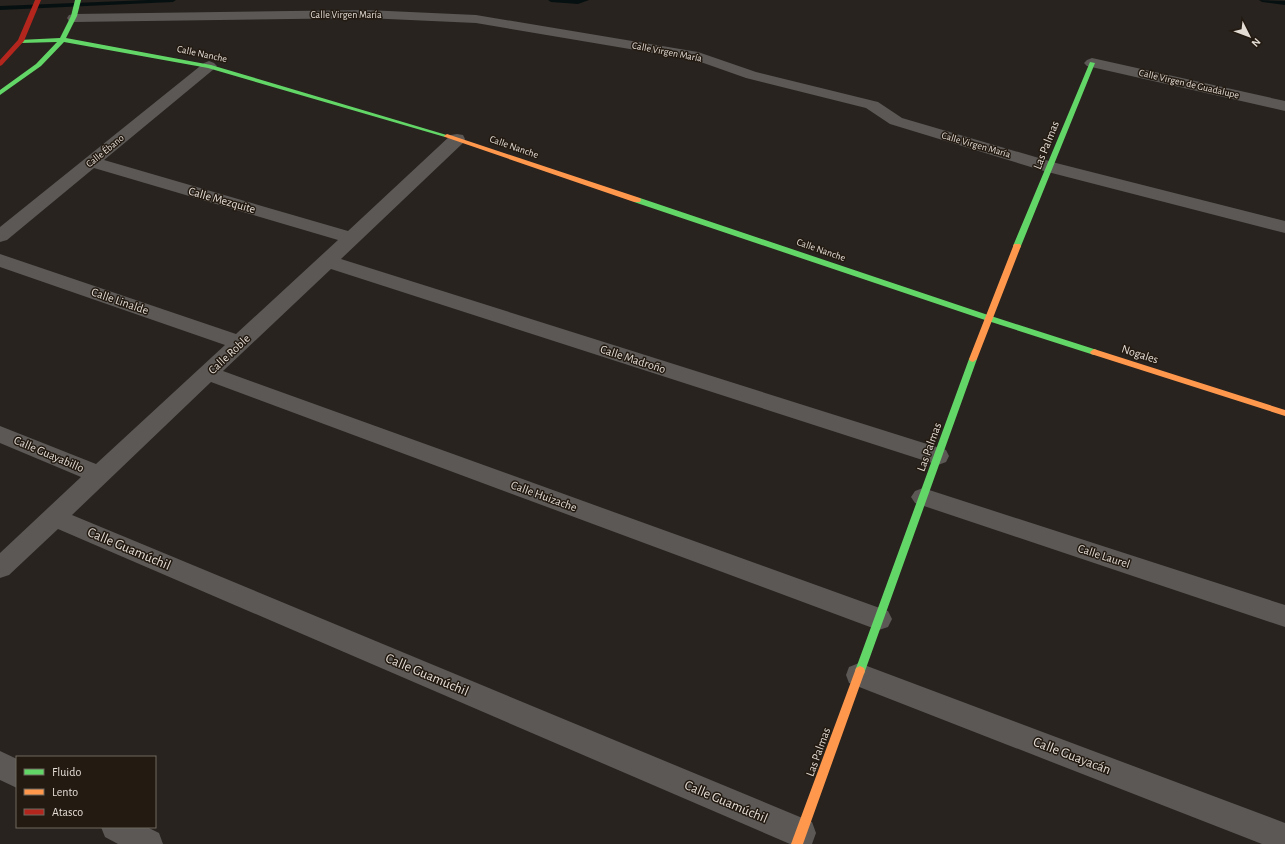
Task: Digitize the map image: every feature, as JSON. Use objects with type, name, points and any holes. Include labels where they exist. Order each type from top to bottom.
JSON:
[{"type":"street","points":[[0,64],[21,41],[38,0]]},
{"type":"street","points":[[0,93],[44,62],[64,40],[75,15],[78,0]]},
{"type":"street","name":"Calle Virgen María","points":[[75,15],[366,14],[476,19],[698,56],[751,75],[872,105],[896,121],[1050,167],[1285,227]]},
{"type":"street","name":"Calle Nanche","points":[[21,41],[64,40],[209,66],[457,139],[988,318]]},
{"type":"street","name":"Las Palmas","points":[[799,839],[988,318],[1092,63]]},
{"type":"street","name":"Calle Virgen de Guadalupe","points":[[1092,63],[1285,106]]},
{"type":"street","name":"Calle Ébano","points":[[0,236],[93,162],[209,66]]},
{"type":"street","name":"Calle Roble","points":[[0,568],[457,139]]},
{"type":"street","name":"Calle Mezquite","points":[[93,162],[352,238]]},
{"type":"street","name":"Calle Linalde","points":[[0,260],[240,343]]},
{"type":"street","name":"Calle Madroño","points":[[327,261],[938,456]]},
{"type":"street","name":"Nogales","points":[[988,318],[1285,413]]},
{"type":"street","name":"Calle Huizache","points":[[208,373],[879,619]]},
{"type":"street","name":"Calle Guayabillo","points":[[0,434],[99,475]]},
{"type":"street","name":"Calle Laurel","points":[[923,497],[1285,616]]},
{"type":"street","name":"Calle Guamúchil","points":[[54,517],[799,839]]},
{"type":"street","name":"Calle Guayacán","points":[[858,675],[1285,838]]},
{"type":"street","points":[[0,764],[16,773]]},
{"type":"street","points":[[118,828],[148,844]]},
{"type":"waterway","points":[[0,8],[173,0]]},
{"type":"waterway","points":[[551,0],[578,2],[586,0]]},
{"type":"waterway","points":[[1262,0],[1285,3]]},
{"type":"traffic: fast","points":[[0,93],[26,75],[50,55],[68,31],[78,0]]},
{"type":"traffic: fast","points":[[21,41],[64,40],[209,66],[447,136]]},
{"type":"traffic: fast","points":[[1017,246],[1092,63]]},
{"type":"traffic: fast","points":[[637,200],[1094,352]]},
{"type":"traffic: fast","points":[[860,671],[973,359]]},
{"type":"traffic: slow","points":[[447,136],[637,200]]},
{"type":"traffic: slow","points":[[973,359],[1017,246]]},
{"type":"traffic: slow","points":[[1094,352],[1285,413]]},
{"type":"traffic: slow","points":[[797,844],[860,671]]},
{"type":"traffic: jam","points":[[0,64],[21,41],[38,0]]}]
